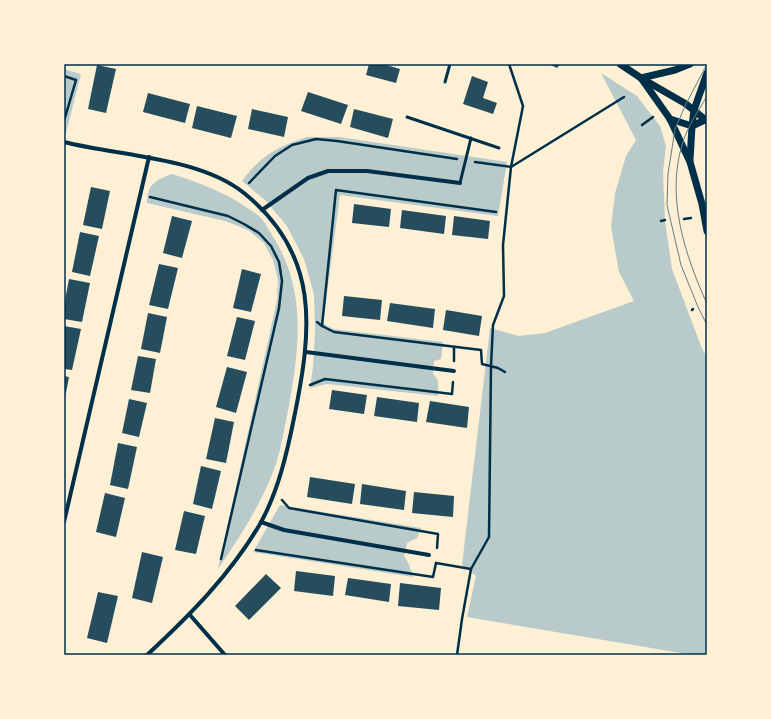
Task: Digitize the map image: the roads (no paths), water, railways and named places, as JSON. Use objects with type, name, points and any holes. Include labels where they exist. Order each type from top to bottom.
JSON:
[{"type":"street","points":[[620,64],[694,110],[707,120]]},
{"type":"street","points":[[641,78],[675,70],[690,64]]},
{"type":"street","points":[[690,162],[694,110],[707,73]]},
{"type":"street","points":[[641,78],[670,119],[690,162],[707,231]]},
{"type":"street","points":[[670,119],[692,126],[707,120]]},
{"type":"street","points":[[64,142],[149,158],[189,168],[215,176],[242,192],[262,210],[288,242],[299,268],[305,295],[306,352],[300,390],[286,457],[275,490],[261,522],[222,579],[190,615],[147,655]]},
{"type":"street","points":[[64,522],[149,158]]},
{"type":"street","points":[[262,210],[308,178],[328,171],[367,171],[460,183]]},
{"type":"street","points":[[306,352],[454,371]]},
{"type":"street","points":[[261,522],[284,530],[429,555]]},
{"type":"street","points":[[190,615],[225,655]]},
{"type":"lane","points":[[445,82],[450,64]]},
{"type":"lane","points":[[407,117],[499,148]]},
{"type":"lane","points":[[460,183],[472,138]]},
{"type":"tram line","points":[[707,64],[675,129],[668,174],[667,205],[681,265],[707,325]]},
{"type":"tram line","points":[[707,96],[684,138],[678,165],[676,185],[677,206],[685,246],[707,304]]}]
